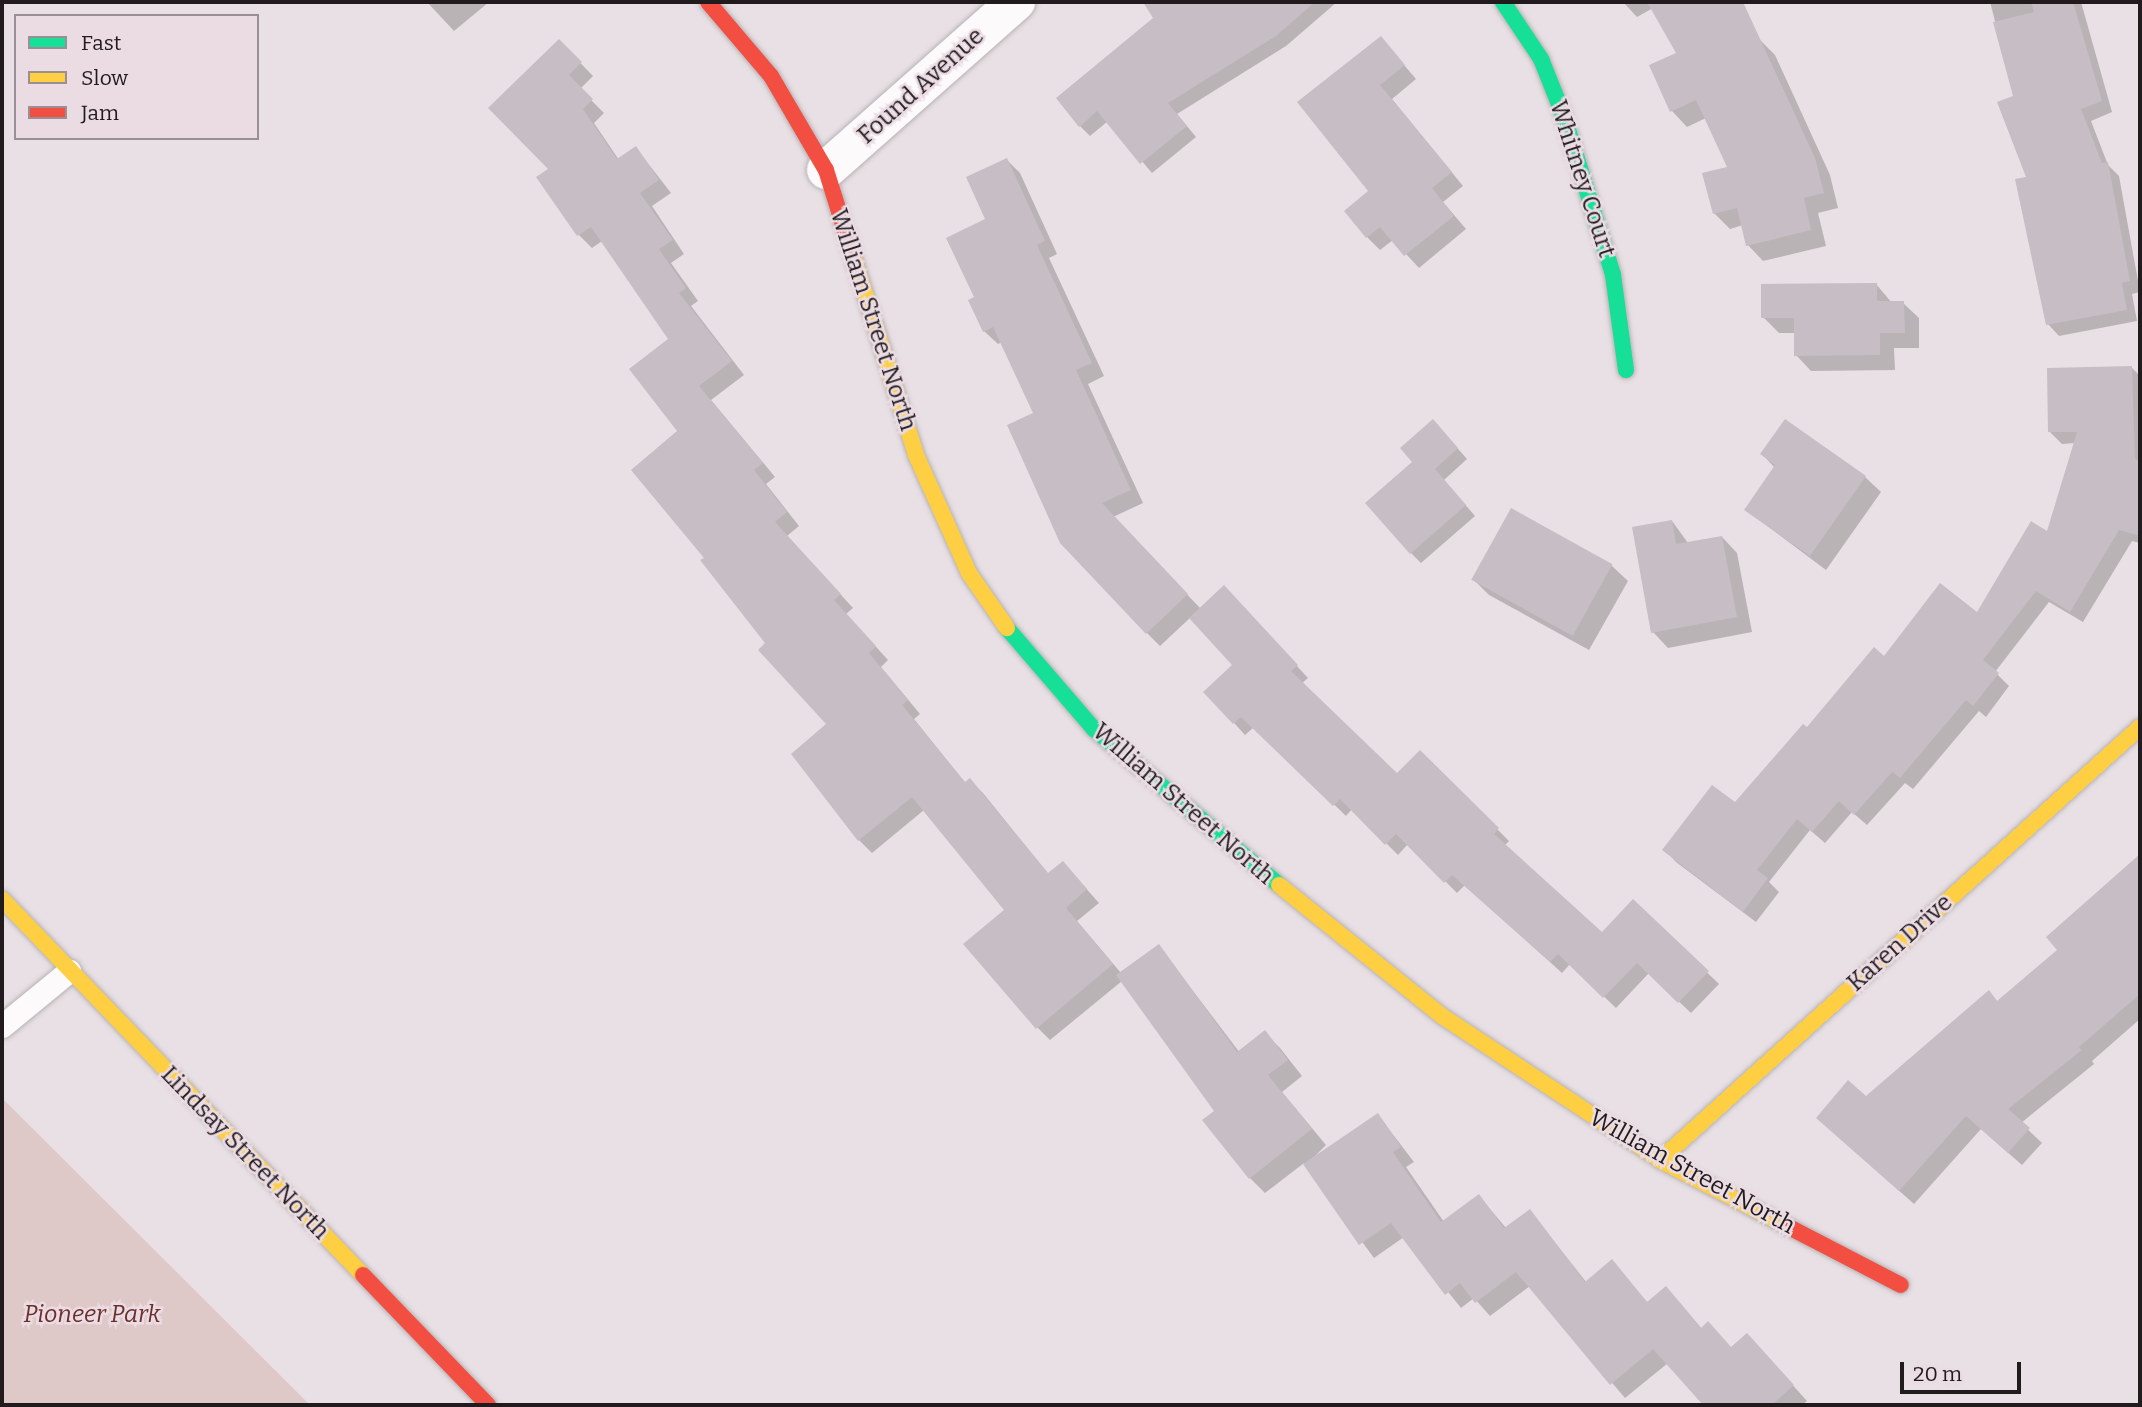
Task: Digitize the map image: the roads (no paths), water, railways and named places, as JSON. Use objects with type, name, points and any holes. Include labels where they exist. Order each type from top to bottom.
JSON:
[{"type":"street","name":"William Street North","points":[[708,2],[771,76],[826,170],[935,503],[969,573],[1007,628],[1094,729],[1167,795],[1441,1016],[1660,1160],[1901,1286]]},
{"type":"street","name":"Found Avenue","points":[[826,170],[1016,2]]},
{"type":"street","name":"Whitney Court","points":[[1503,2],[1541,59],[1563,114],[1613,275],[1626,370]]},
{"type":"street","name":"Karen Drive","points":[[1660,1160],[2140,727]]},
{"type":"street","name":"Lindsay Street North","points":[[2,899],[488,1405]]},
{"type":"lane","points":[[2,1026],[69,971]]},
{"type":"park label","name":"Pioneer Park","points":[[92,1315]]}]
